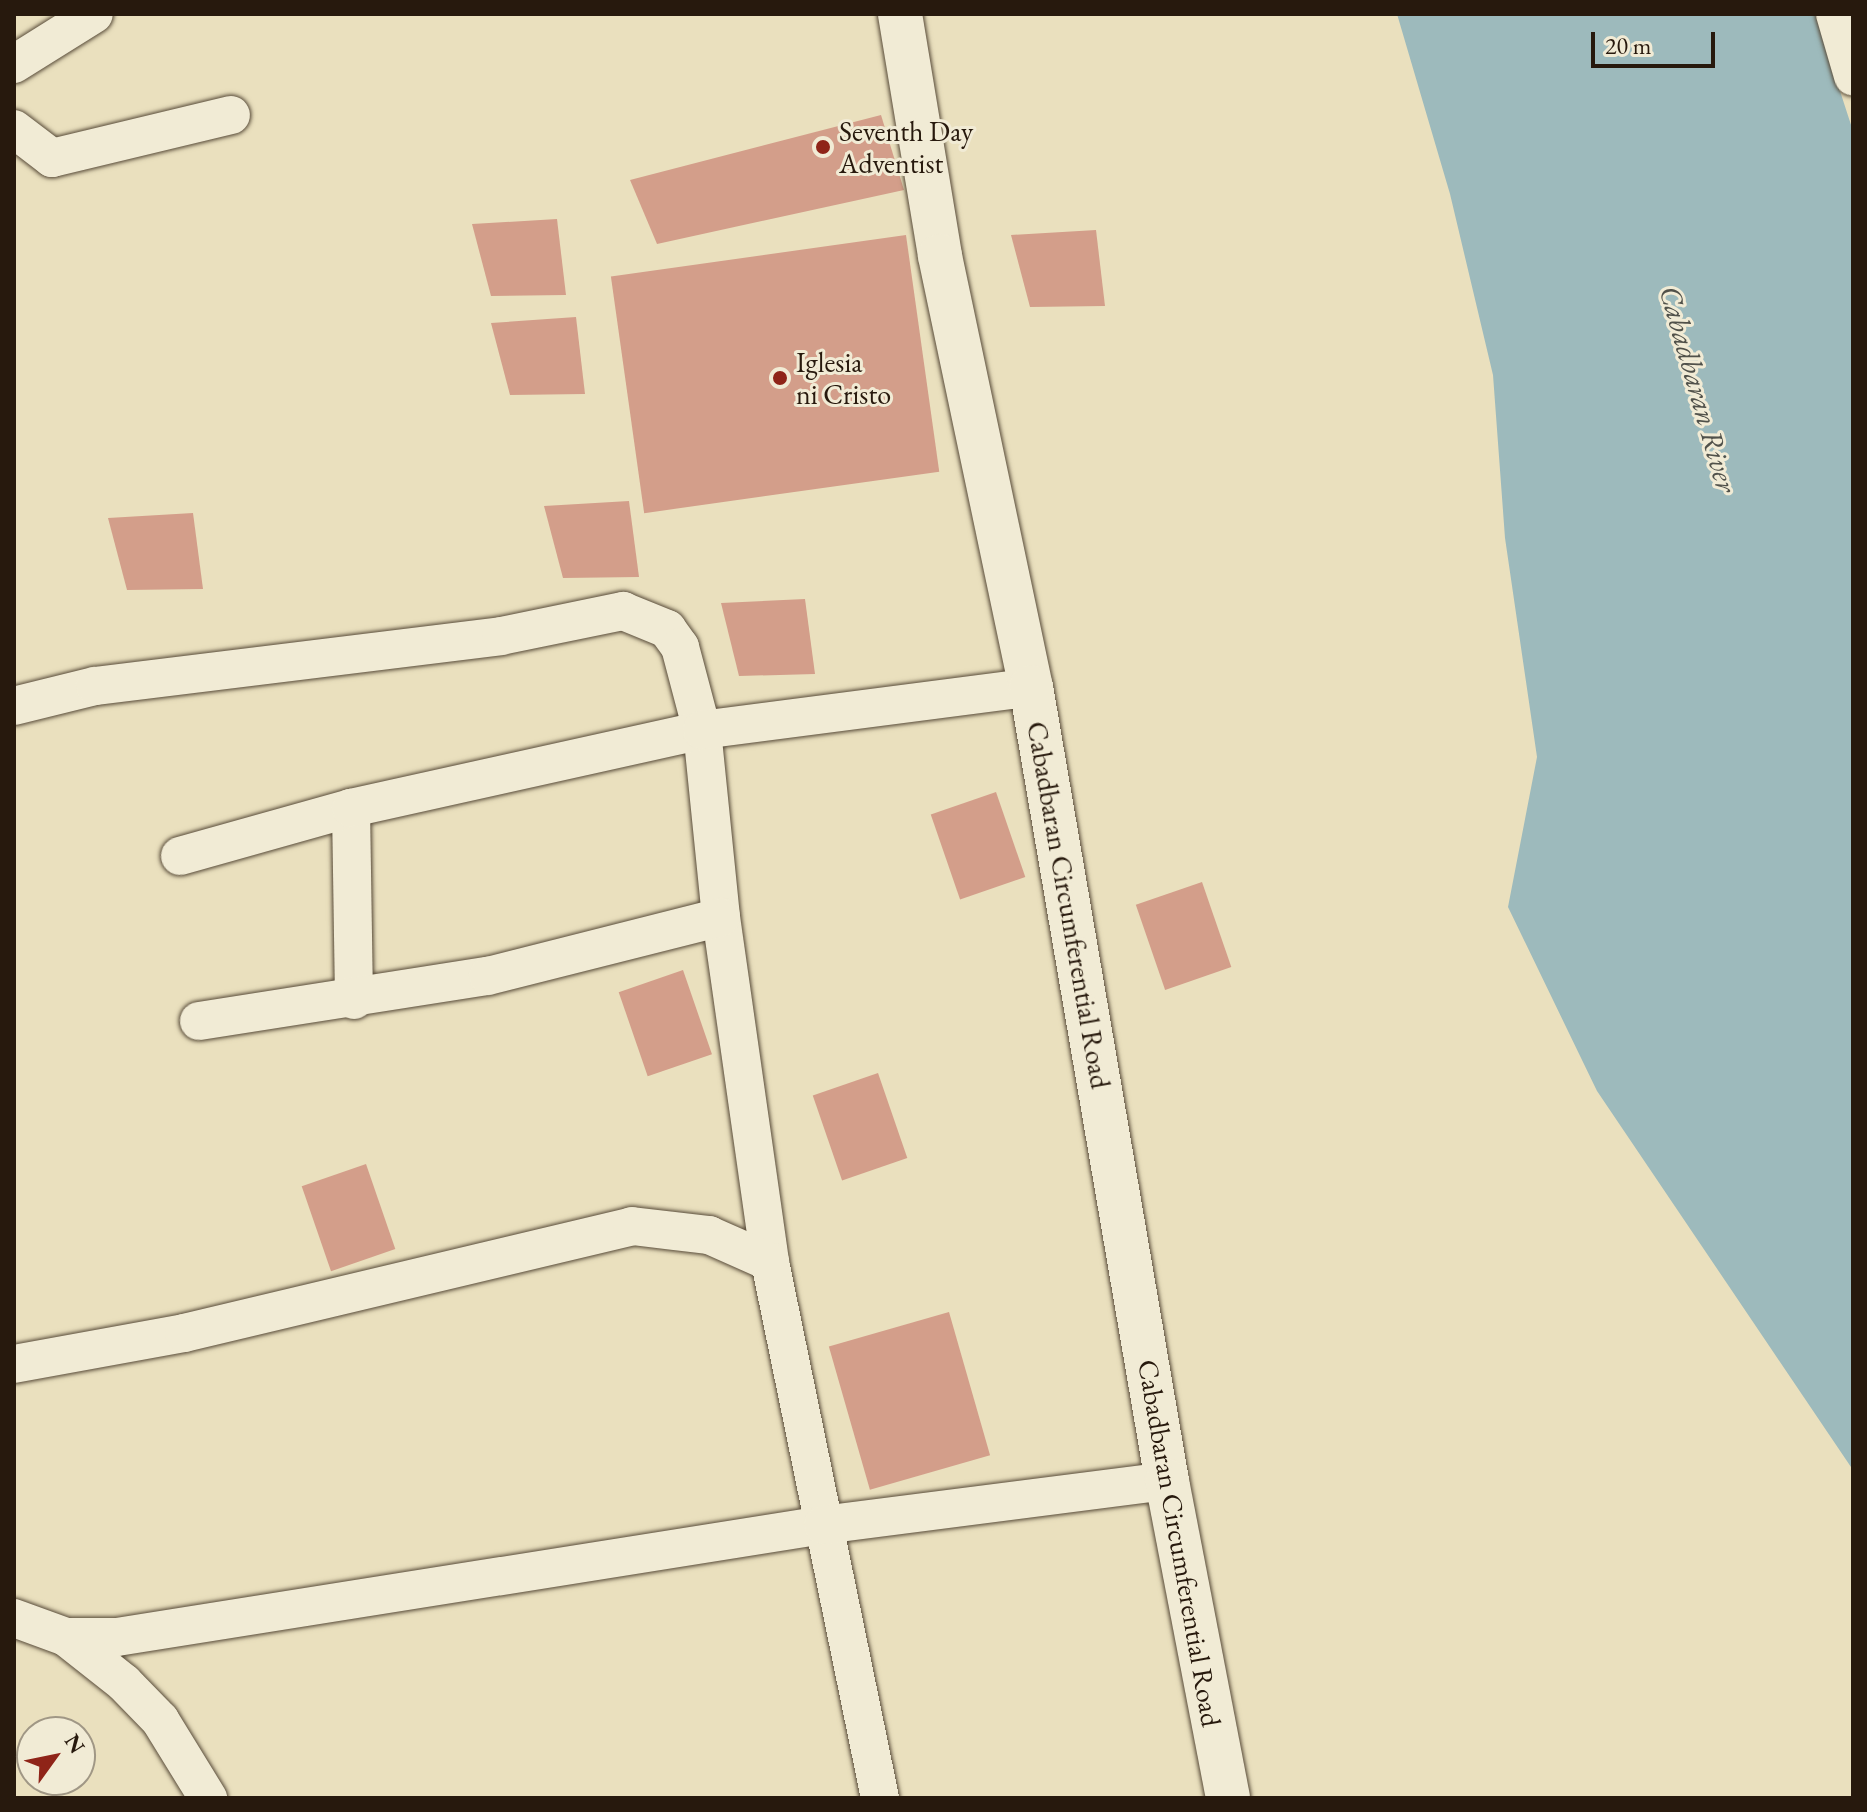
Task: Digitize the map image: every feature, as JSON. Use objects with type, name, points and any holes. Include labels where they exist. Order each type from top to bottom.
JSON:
[{"type":"main road","name":"Cabadbaran Circumferential Road","points":[[900,14],[940,256],[1031,687],[1167,1481],[1228,1798]]},
{"type":"street","points":[[14,64],[94,14]]},
{"type":"street","points":[[1835,14],[1853,76]]},
{"type":"street","points":[[14,129],[52,158],[231,115]]},
{"type":"street","points":[[14,706],[95,686],[501,636],[623,611],[650,618],[680,647],[702,730],[721,917],[770,1262],[880,1798]]},
{"type":"street","points":[[180,856],[351,808],[702,730],[1031,687]]},
{"type":"street","points":[[351,808],[354,1000]]},
{"type":"street","points":[[199,1021],[354,1000],[488,976],[721,917]]},
{"type":"street","points":[[14,1364],[184,1333],[632,1226],[709,1235],[770,1262]]},
{"type":"street","points":[[66,1637],[117,1637],[823,1525],[1167,1481]]},
{"type":"street","points":[[14,1618],[66,1637],[124,1683],[160,1720],[208,1798]]},
{"type":"water","name":"Cabadbaran River","points":[[1397,14],[1815,14],[1853,131],[1853,1470],[1597,1091],[1508,907],[1537,757],[1505,538],[1493,375],[1450,194]]},
{"type":"building","name":"Seventh Day Adventist","points":[[881,115],[904,190],[657,244],[630,180]]},
{"type":"building","points":[[557,219],[566,295],[491,296],[472,224]]},
{"type":"building","points":[[1096,230],[1105,306],[1030,307],[1011,235]]},
{"type":"building","name":"Iglesia ni Cristo","points":[[906,235],[939,472],[644,513],[611,276]]},
{"type":"building","points":[[576,317],[585,394],[510,395],[491,323]]},
{"type":"building","points":[[629,501],[639,577],[563,578],[544,506]]},
{"type":"building","points":[[193,513],[203,589],[127,590],[108,518]]},
{"type":"building","points":[[805,599],[815,674],[739,676],[721,603]]},
{"type":"building","points":[[996,792],[1025,877],[960,900],[931,814]]},
{"type":"building","points":[[1202,882],[1231,967],[1165,990],[1136,905]]},
{"type":"building","points":[[683,970],[712,1054],[648,1076],[619,992]]},
{"type":"building","points":[[878,1073],[907,1158],[842,1181],[813,1095]]},
{"type":"building","points":[[366,1164],[395,1249],[331,1271],[302,1186]]},
{"type":"building","points":[[949,1312],[990,1455],[870,1490],[829,1346]]},
{"type":"place","name":"Seventh Day Adventist","points":[[823,147]]},
{"type":"place","name":"Iglesia ni Cristo","points":[[780,378]]}]
